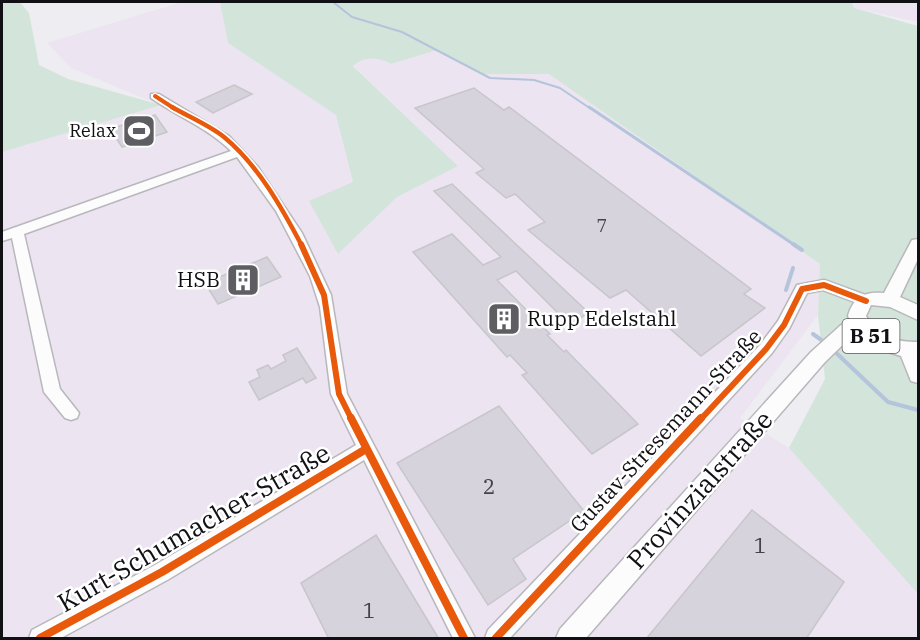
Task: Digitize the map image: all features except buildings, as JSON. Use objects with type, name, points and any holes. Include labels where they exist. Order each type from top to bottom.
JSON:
[{"type":"main road","name":"B 51","points":[[918,244],[908,261],[904,281],[889,299],[864,318],[889,346],[913,350],[918,375]]},
{"type":"main road","name":"B 51","points":[[904,281],[916,307]]},
{"type":"main road","name":"B 51","points":[[889,299],[916,307]]},
{"type":"main road","name":"Provinzialstraße","points":[[569,639],[818,357],[833,343],[854,337],[864,318]]},
{"type":"street","points":[[155,96],[210,127],[239,152],[286,218],[324,296],[333,370],[339,394],[465,639]]},
{"type":"street","points":[[2,237],[239,152]]},
{"type":"street","points":[[17,232],[52,392],[71,413]]},
{"type":"street","name":"Gustav-Stresemann-Straße","points":[[496,639],[766,349],[796,305],[804,298],[816,294],[831,294],[864,318]]},
{"type":"street","name":"Kurt-Schumacher-Straße","points":[[40,639],[171,567],[366,449]]},
{"type":"shaded area","points":[[2,2],[20,2],[29,13],[39,65],[68,79],[161,105],[2,152]]},
{"type":"shaded area","points":[[182,2],[220,2],[228,43],[336,115],[353,182],[338,254],[397,197],[458,166],[353,65],[369,58],[380,58],[391,64],[437,50],[481,74],[549,74],[820,264],[818,315],[740,418],[789,448],[918,594],[918,638],[2,638],[2,152],[160,105],[71,68],[47,43]]},
{"type":"shaded area","points":[[220,2],[852,2],[854,8],[918,26],[918,594],[789,448],[825,379],[818,315],[820,264],[549,74],[481,74],[437,50],[391,64],[372,59],[362,60],[353,66],[458,166],[397,197],[338,254],[309,201],[353,182],[336,115],[228,43]]},
{"type":"shaded area","points":[[852,2],[918,2],[918,22],[854,8]]},
{"type":"waterway","points":[[333,2],[352,17],[402,32],[490,78],[534,80],[560,88],[591,109]]},
{"type":"waterway","points":[[589,107],[796,246]]},
{"type":"waterway","points":[[796,246],[802,250]]},
{"type":"waterway","points":[[786,290],[793,268]]},
{"type":"waterway","points":[[813,334],[827,344]]},
{"type":"waterway","points":[[832,349],[888,402],[918,410]]},
{"type":"cycle path","points":[[155,96],[225,138],[254,169],[295,233],[324,295],[339,394],[464,638]]},
{"type":"cycle path","points":[[496,638],[766,349],[784,325],[802,289],[824,285],[866,301]]},
{"type":"cycle path","points":[[40,638],[162,572],[366,449]]},
{"type":"place","name":"Relax","points":[[139,131]]},
{"type":"place","name":"HSB","points":[[243,280]]},
{"type":"place","name":"Rupp Edelstahl","points":[[504,319]]}]
